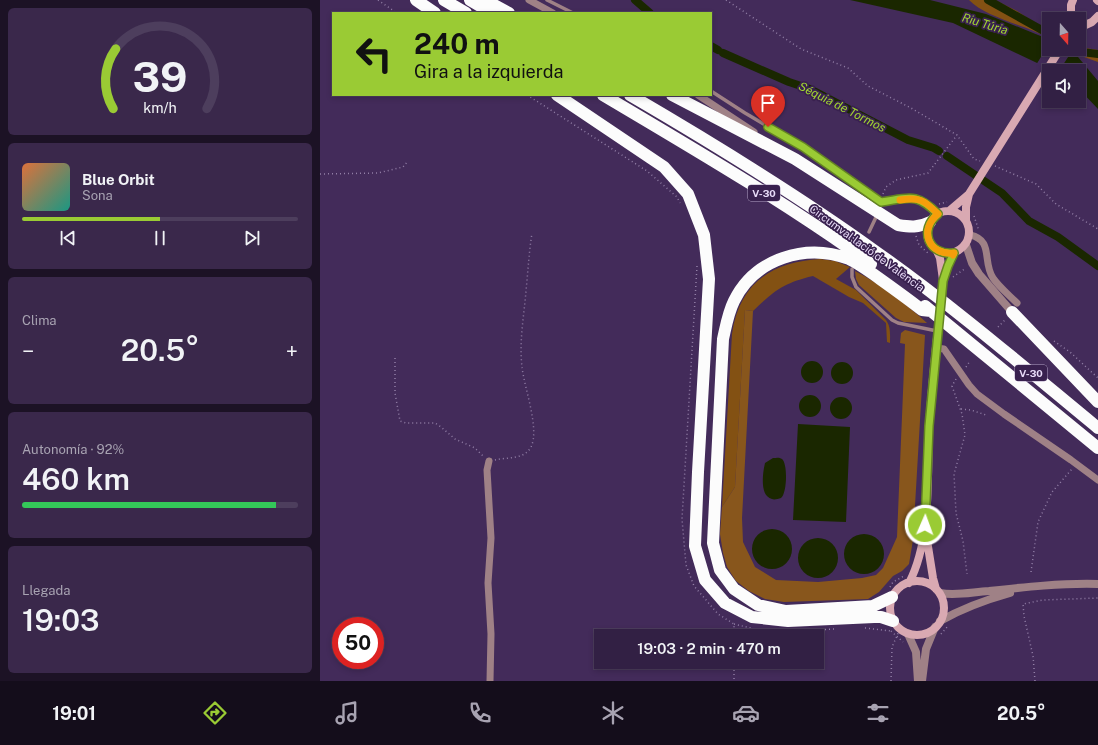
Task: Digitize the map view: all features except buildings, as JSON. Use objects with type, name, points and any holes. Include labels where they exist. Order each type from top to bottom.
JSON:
[{"type":"highway","points":[[416,0],[434,12]]},
{"type":"highway","points":[[444,0],[464,12]]},
{"type":"highway","points":[[470,0],[490,12]]},
{"type":"highway","points":[[485,0],[508,12]]},
{"type":"highway","points":[[558,96],[664,167],[688,194],[704,235],[709,279],[695,546],[706,580],[725,603],[752,617],[788,621],[881,617],[894,629]]},
{"type":"highway","name":"Circumval·lació de València","points":[[605,96],[735,174],[826,232],[870,263],[917,303],[932,311],[1098,448]]},
{"type":"highway","name":"Circumval·lació de València","points":[[632,96],[752,168],[830,219],[913,278],[1098,428]]},
{"type":"highway","points":[[674,96],[795,158],[879,207],[898,225],[913,228],[921,226],[934,218]]},
{"type":"highway","points":[[889,594],[873,606],[786,611],[758,605],[734,589],[720,570],[713,542],[723,339],[728,315],[734,300],[746,282],[765,266],[785,257],[807,252],[829,253],[850,260],[867,269],[917,303]]},
{"type":"highway","points":[[1015,307],[1098,402]]},
{"type":"main road","points":[[1070,2],[1071,12]]},
{"type":"main road","points":[[1086,22],[1097,19]]},
{"type":"main road","points":[[947,280],[940,258],[934,253],[928,240],[927,234],[934,218],[949,211],[969,194],[1056,56]]},
{"type":"main road","points":[[934,253],[954,253],[961,250],[974,236],[966,220],[966,207],[969,194]]},
{"type":"main road","points":[[949,211],[956,212],[966,220]]},
{"type":"main road","points":[[909,583],[920,559],[925,525],[929,426],[936,348],[948,266],[954,253]]},
{"type":"main road","points":[[925,525],[933,578],[938,592],[944,609],[938,624],[930,632],[923,634],[908,634],[894,629],[889,594],[902,586],[917,582],[924,582],[931,585],[938,592]]},
{"type":"street","points":[[529,0],[551,12]]},
{"type":"street","points":[[700,96],[795,158]]},
{"type":"street","points":[[879,207],[914,198],[925,202],[932,208],[934,218]]},
{"type":"street","points":[[974,236],[983,242],[989,268],[994,279],[1015,307]]},
{"type":"street","points":[[966,245],[972,264],[979,274],[1015,307]]},
{"type":"street","points":[[936,348],[944,349],[977,394],[1098,480]]},
{"type":"street","points":[[489,461],[487,470],[491,538],[488,583],[491,634],[490,681]]},
{"type":"street","points":[[938,592],[959,595],[988,591],[1098,584]]},
{"type":"street","points":[[922,681],[926,649],[938,624],[962,609],[988,599],[1028,588]]},
{"type":"street","points":[[908,634],[916,652],[918,681]]},
{"type":"lane","points":[[547,0],[571,12]]},
{"type":"lane","points":[[712,92],[803,147],[879,207],[869,232]]},
{"type":"lane","points":[[852,269],[852,277],[856,287],[892,320],[898,323],[938,331]]},
{"type":"path","points":[[378,0],[396,12]]},
{"type":"path","points":[[726,0],[801,49],[848,68],[868,86],[911,108],[957,135],[974,159],[981,162]]},
{"type":"path","points":[[529,96],[647,171],[677,197],[681,204]]},
{"type":"path","points":[[879,207],[886,187],[896,180],[928,173],[957,135]]},
{"type":"path","points":[[320,174],[378,174],[403,168],[408,161]]},
{"type":"path","points":[[995,166],[1036,184],[1056,204],[1098,229]]},
{"type":"path","points":[[932,208],[940,204],[951,202]]},
{"type":"path","points":[[974,212],[979,229],[974,236]]},
{"type":"path","points":[[913,228],[919,245],[934,253]]},
{"type":"path","points":[[395,358],[396,393],[400,421],[406,423],[435,423],[455,439],[475,448],[489,461],[523,455],[528,451],[532,445],[533,430],[531,410],[525,386],[520,345],[532,233]]},
{"type":"path","points":[[698,262],[682,519],[686,565],[694,586],[718,614],[734,624],[734,629]]},
{"type":"path","points":[[947,280],[972,264]]},
{"type":"path","points":[[1054,341],[1070,352],[1098,378]]},
{"type":"path","points":[[961,373],[952,386],[961,410],[965,435],[954,474],[956,513],[963,541],[967,574]]},
{"type":"path","points":[[961,410],[971,410],[986,414]]},
{"type":"path","points":[[1031,572],[1038,522],[1052,492],[1077,464]]},
{"type":"path","points":[[889,594],[893,582],[906,574]]},
{"type":"path","points":[[1035,681],[1033,656],[1024,616],[1023,604],[1043,600],[1098,598]]},
{"type":"path","points":[[939,636],[949,625]]},
{"type":"path","points":[[894,629],[907,645]]},
{"type":"path","points":[[892,681],[892,647],[894,629]]},
{"type":"path","points":[[734,669],[734,681]]},
{"type":"shaded area","points":[[969,0],[995,0],[1017,11],[1042,27],[1042,35],[1007,21],[976,6]]},
{"type":"shaded area","points":[[1086,48],[1098,50],[1098,62],[1081,56],[1086,56]]},
{"type":"shaded area","points":[[820,259],[835,261],[850,267],[836,279],[856,290],[886,320],[889,328],[890,343],[887,342],[886,323],[863,303],[849,297],[813,276],[794,281],[780,288],[753,311],[745,310],[735,487],[722,507],[732,334],[736,317],[742,302],[750,289],[760,279],[772,271],[787,265],[802,261]]},
{"type":"shaded area","points":[[855,271],[893,295],[927,323],[904,322],[896,318],[859,285],[856,279]]},
{"type":"shaded area","points":[[745,310],[753,311],[742,518],[743,542],[755,567],[776,580],[818,582],[862,578],[876,575],[883,568],[897,537],[905,344],[900,343],[901,333],[905,330],[925,335],[913,540],[909,564],[902,571],[893,576],[879,592],[868,599],[784,602],[765,599],[749,591],[736,581],[727,567],[720,534],[722,507],[735,487]]},
{"type":"water","name":"Riu Túria","points":[[850,0],[930,0],[986,14],[1042,37],[1042,56],[1076,56],[1084,64],[1042,64],[1042,65],[953,23]]},
{"type":"water","points":[[1086,67],[1098,81],[1098,109],[1086,96]]},
{"type":"water","points":[[812,361],[820,364],[823,372],[820,380],[812,383],[804,380],[801,372],[804,364]]},
{"type":"water","points":[[842,362],[850,365],[853,373],[850,381],[842,384],[834,381],[831,373],[834,365]]},
{"type":"water","points":[[810,395],[818,398],[821,406],[818,414],[810,417],[802,414],[799,406],[802,398]]},
{"type":"water","points":[[841,397],[849,400],[852,408],[849,416],[841,419],[833,416],[830,408],[833,400]]},
{"type":"water","points":[[798,424],[850,427],[846,522],[793,520]]},
{"type":"water","points":[[773,458],[782,459],[786,472],[786,485],[783,495],[781,498],[775,499],[768,497],[765,493],[763,483],[765,463]]},
{"type":"water","points":[[772,529],[786,535],[792,549],[786,563],[772,569],[758,563],[752,549],[758,535]]},
{"type":"water","points":[[864,534],[878,540],[884,554],[878,568],[864,574],[850,568],[844,554],[850,540]]},
{"type":"water","points":[[818,538],[832,544],[838,558],[832,572],[818,578],[804,572],[798,558],[804,544]]},
{"type":"pier","points":[[1042,55],[1069,56],[1064,64],[1042,64],[1042,68],[1036,65]]},
{"type":"waterway","name":"Séquia de Tormos","points":[[635,0],[649,12]]},
{"type":"waterway","points":[[988,0],[1042,30]]},
{"type":"waterway","name":"Séquia de Tormos","points":[[712,47],[718,50]]},
{"type":"waterway","points":[[1086,52],[1098,54]]},
{"type":"waterway","name":"Séquia de Tormos","points":[[723,53],[789,82],[810,89],[908,140],[939,151]]},
{"type":"waterway","name":"Séquia de Tormos","points":[[947,156],[1002,193],[1029,221],[1058,237],[1098,266]]},
{"type":"slow traffic","points":[[900,200],[914,198],[925,202],[938,214],[930,222],[927,234],[928,240],[936,249],[948,254],[954,253],[953,255]]},
{"type":"route","points":[[768,127],[803,147],[863,191],[881,202],[914,198],[925,202],[938,214],[930,222],[927,234],[928,240],[931,245],[942,252],[948,254],[954,253],[943,281],[929,426],[925,525]]}]
